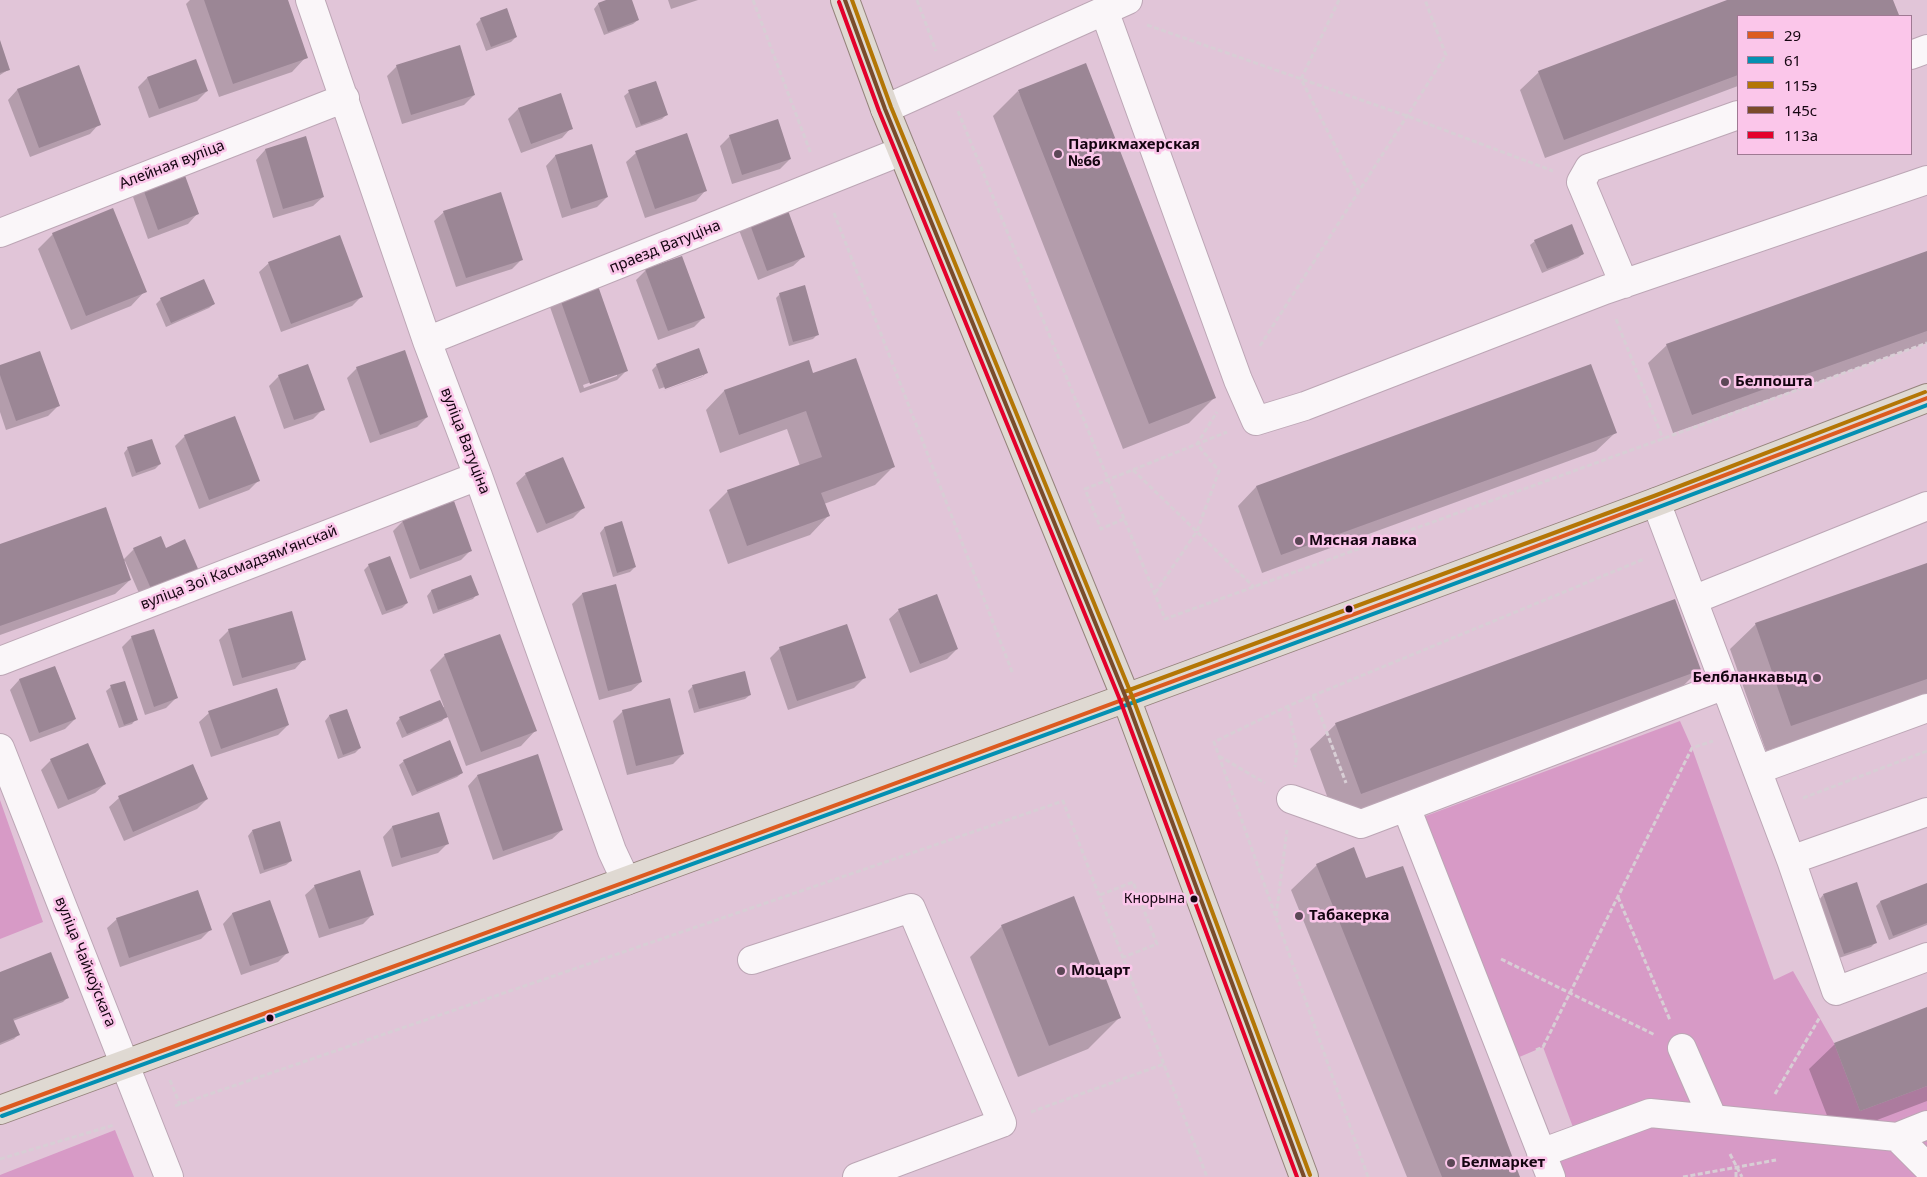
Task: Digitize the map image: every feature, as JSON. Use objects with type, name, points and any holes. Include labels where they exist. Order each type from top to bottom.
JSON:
[{"type":"main road","points":[[845,0],[885,109],[1126,698],[1304,1177]]},
{"type":"main road","points":[[0,1110],[1126,698],[1656,502],[1927,398]]},
{"type":"street","name":"вуліца Ватуціна","points":[[310,0],[427,341],[478,476],[612,850],[626,881]]},
{"type":"street","points":[[885,109],[1116,5],[1238,380],[1256,421],[1305,406],[1615,287],[1927,180]]},
{"type":"street","points":[[1912,55],[1927,49]]},
{"type":"street","name":"Алейная вуліца","points":[[0,233],[345,98]]},
{"type":"street","points":[[1615,287],[1581,182],[1589,168],[1737,115]]},
{"type":"street","name":"праезд Ватуціна","points":[[427,341],[902,151]]},
{"type":"street","name":"вуліца Зоі Касмадзямʼянскай","points":[[0,661],[478,476]]},
{"type":"street","points":[[1656,502],[1791,860],[1836,991],[1927,957]]},
{"type":"street","points":[[1693,600],[1927,506]]},
{"type":"street","points":[[1291,799],[1361,824],[1725,685]]},
{"type":"street","points":[[1757,770],[1927,708]]},
{"type":"street","name":"вуліца Чайкоўскага","points":[[0,748],[169,1177]]},
{"type":"street","points":[[1406,807],[1546,1165],[1650,1113],[1897,1137],[1927,1125]]},
{"type":"street","points":[[1791,860],[1927,812]]},
{"type":"street","points":[[752,960],[911,908],[1002,1123],[857,1177]]},
{"type":"street","points":[[1682,1048],[1713,1120]]},
{"type":"street","points":[[1897,1137],[1927,1166]]},
{"type":"path","points":[[753,0],[822,184],[1013,674]]},
{"type":"path","points":[[918,0],[946,82],[1165,619],[1927,343]]},
{"type":"path","points":[[1301,79],[1339,0]]},
{"type":"path","points":[[1196,444],[1446,55],[1425,0]]},
{"type":"path","points":[[1116,5],[1301,79],[1407,116],[1581,182]]},
{"type":"path","points":[[1301,79],[1359,191]]},
{"type":"path","points":[[1615,287],[1663,439]]},
{"type":"path","points":[[1124,519],[1101,529],[1085,489],[1256,421]]},
{"type":"path","points":[[1155,593],[1197,531],[1219,471],[1196,444]]},
{"type":"path","points":[[1133,470],[1254,587]]},
{"type":"path","points":[[1368,1177],[1214,742],[1313,696],[1673,547]]},
{"type":"path","points":[[1313,696],[1348,790]]},
{"type":"path","points":[[1506,1064],[1543,1047],[1692,748],[1714,741],[1715,732]]},
{"type":"path","points":[[1772,810],[1927,751]]},
{"type":"path","points":[[1219,756],[1291,799]]},
{"type":"path","points":[[0,1159],[145,1116],[1063,801],[1207,1177]]},
{"type":"path","points":[[1100,895],[1133,882],[1157,944],[1124,957]]},
{"type":"path","points":[[1618,897],[1682,1048]]},
{"type":"path","points":[[1500,958],[1682,1048]]},
{"type":"path","points":[[1756,1124],[1836,991]]},
{"type":"path","points":[[1002,1123],[1164,1064]]},
{"type":"path","points":[[1736,1177],[1736,1167],[1742,1177]]},
{"type":"shaded area","points":[[1680,721],[1692,748],[1774,980],[1793,971],[1834,1043],[1860,1111],[1927,1086],[1927,1177],[1540,1177],[1574,1130],[1543,1047],[1517,1058],[1423,817]]},
{"type":"shaded area","points":[[0,800],[43,922],[0,939]]},
{"type":"shaded area","points":[[115,1130],[134,1177],[0,1177],[0,1175]]},
{"type":"building","points":[[204,0],[288,0],[308,58],[233,84]]},
{"type":"building","points":[[606,0],[632,0],[639,20],[608,32],[598,3]]},
{"type":"building","points":[[1727,0],[1893,0],[1899,15],[1737,15],[1737,75],[1564,140],[1538,71]]},
{"type":"building","points":[[507,8],[517,37],[491,47],[480,18]]},
{"type":"building","points":[[0,40],[10,70],[0,73]]},
{"type":"building","points":[[460,45],[475,95],[411,115],[396,65]]},
{"type":"building","points":[[196,59],[208,91],[159,109],[147,77]]},
{"type":"building","points":[[1086,63],[1216,398],[1149,424],[1018,90]]},
{"type":"building","points":[[79,65],[101,125],[39,148],[17,89]]},
{"type":"building","points":[[656,81],[668,115],[641,125],[628,90]]},
{"type":"building","points":[[561,93],[573,129],[531,144],[518,108]]},
{"type":"building","points":[[778,119],[791,159],[742,175],[729,135]]},
{"type":"building","points":[[687,133],[707,191],[655,209],[635,151]]},
{"type":"building","points":[[306,136],[324,197],[283,209],[265,149]]},
{"type":"building","points":[[592,144],[608,197],[571,209],[555,155]]},
{"type":"building","points":[[183,170],[199,214],[158,230],[142,186]]},
{"type":"building","points":[[501,192],[523,260],[466,278],[443,211]]},
{"type":"building","points":[[786,205],[805,257],[767,271],[748,219]]},
{"type":"building","points":[[113,208],[147,292],[86,316],[52,233]]},
{"type":"building","points":[[1572,224],[1584,254],[1547,269],[1534,240]]},
{"type":"building","points":[[340,235],[363,297],[291,324],[268,262]]},
{"type":"building","points":[[1927,251],[1927,331],[1692,415],[1666,344]]},
{"type":"building","points":[[682,256],[705,318],[668,331],[645,269]]},
{"type":"building","points":[[204,279],[215,304],[171,323],[160,298]]},
{"type":"building","points":[[597,283],[628,371],[590,384],[559,296]]},
{"type":"building","points":[[805,285],[819,335],[793,342],[779,293]]},
{"type":"building","points":[[699,348],[708,373],[665,389],[656,364]]},
{"type":"building","points":[[405,350],[428,417],[380,435],[356,367]]},
{"type":"building","points":[[40,351],[60,406],[16,421],[0,375],[0,365]]},
{"type":"building","points":[[856,358],[895,467],[821,493],[830,516],[747,546],[727,490],[822,457],[806,411],[739,435],[724,390],[809,360],[813,373]]},
{"type":"building","points":[[308,364],[325,410],[294,420],[278,375]]},
{"type":"building","points":[[1591,364],[1617,433],[1281,555],[1256,486]]},
{"type":"building","points":[[235,416],[260,481],[209,500],[184,435]]},
{"type":"building","points":[[152,439],[161,464],[136,473],[127,447]]},
{"type":"building","points":[[563,457],[585,508],[546,524],[525,473]]},
{"type":"building","points":[[454,501],[472,551],[420,570],[402,520]]},
{"type":"building","points":[[106,507],[131,580],[0,626],[0,544]]},
{"type":"building","points":[[622,521],[636,567],[617,573],[604,527]]},
{"type":"building","points":[[161,536],[166,548],[185,539],[199,571],[152,591],[133,548]]},
{"type":"building","points":[[390,556],[408,603],[386,611],[368,564]]},
{"type":"building","points":[[1927,563],[1927,679],[1791,726],[1755,623]]},
{"type":"building","points":[[471,575],[479,595],[438,610],[431,590]]},
{"type":"building","points":[[616,584],[642,682],[608,691],[582,593]]},
{"type":"building","points":[[937,594],[958,649],[920,664],[898,609]]},
{"type":"building","points":[[1675,599],[1701,670],[1361,794],[1335,723]]},
{"type":"building","points":[[292,611],[306,660],[242,678],[228,629]]},
{"type":"building","points":[[847,624],[866,678],[797,701],[779,647]]},
{"type":"building","points":[[154,629],[178,698],[154,707],[131,636]]},
{"type":"building","points":[[500,634],[537,731],[481,752],[444,654]]},
{"type":"building","points":[[55,666],[76,719],[39,733],[19,679]]},
{"type":"building","points":[[745,671],[751,695],[699,709],[692,685]]},
{"type":"building","points":[[125,681],[138,720],[124,725],[110,685]]},
{"type":"building","points":[[277,688],[289,725],[221,749],[208,711]]},
{"type":"building","points":[[670,698],[684,754],[636,766],[622,710]]},
{"type":"building","points":[[440,700],[448,717],[407,734],[399,717]]},
{"type":"building","points":[[347,709],[361,748],[343,755],[329,715]]},
{"type":"building","points":[[450,740],[463,773],[417,792],[403,760]]},
{"type":"building","points":[[88,743],[106,784],[68,800],[50,759]]},
{"type":"building","points":[[538,754],[563,830],[503,851],[477,775]]},
{"type":"building","points":[[193,764],[208,799],[133,832],[118,796]]},
{"type":"building","points":[[439,812],[449,844],[401,858],[392,826]]},
{"type":"building","points":[[280,821],[292,861],[264,870],[252,830]]},
{"type":"building","points":[[1354,847],[1366,878],[1403,866],[1520,1177],[1442,1177],[1316,864]]},
{"type":"building","points":[[360,870],[374,915],[329,929],[314,885]]},
{"type":"building","points":[[1857,882],[1877,943],[1844,954],[1823,894]]},
{"type":"building","points":[[1927,883],[1927,923],[1893,936],[1880,901]]},
{"type":"building","points":[[198,890],[212,930],[129,958],[116,918]]},
{"type":"building","name":"Моцарт","points":[[1074,896],[1121,1018],[1049,1046],[1001,925]]},
{"type":"building","points":[[270,900],[289,953],[250,966],[232,913]]},
{"type":"building","points":[[51,952],[69,998],[13,1019],[20,1035],[0,1043],[0,972]]},
{"type":"building","points":[[1927,1007],[1927,1086],[1860,1111],[1834,1043]]},
{"type":"transit line","name":"145с","points":[[845,0],[885,109],[1126,698],[1304,1177]]},
{"type":"transit line","name":"115э","points":[[852,0],[891,107],[1132,696],[1310,1175]]},
{"type":"transit line","name":"113а","points":[[839,2],[879,111],[1120,700],[1297,1177]]},
{"type":"transit line","name":"115э","points":[[1124,692],[1654,496],[1925,392]]},
{"type":"transit line","name":"29","points":[[0,1110],[1447,580],[1927,398]]},
{"type":"transit line","name":"61","points":[[2,1116],[1206,676],[1927,405]]},
{"type":"place","name":"Парикмахерская №66","points":[[1058,154]]},
{"type":"place","name":"Белпошта","points":[[1725,382]]},
{"type":"place","name":"Мясная лавка","points":[[1299,541]]},
{"type":"place","name":"Белбланкавыд","points":[[1817,678]]},
{"type":"place","name":"Кнорына","points":[[1194,899]]},
{"type":"place","name":"Табакерка","points":[[1299,916]]},
{"type":"place","name":"Моцарт","points":[[1061,971]]},
{"type":"place","name":"Белмаркет","points":[[1451,1163]]}]
